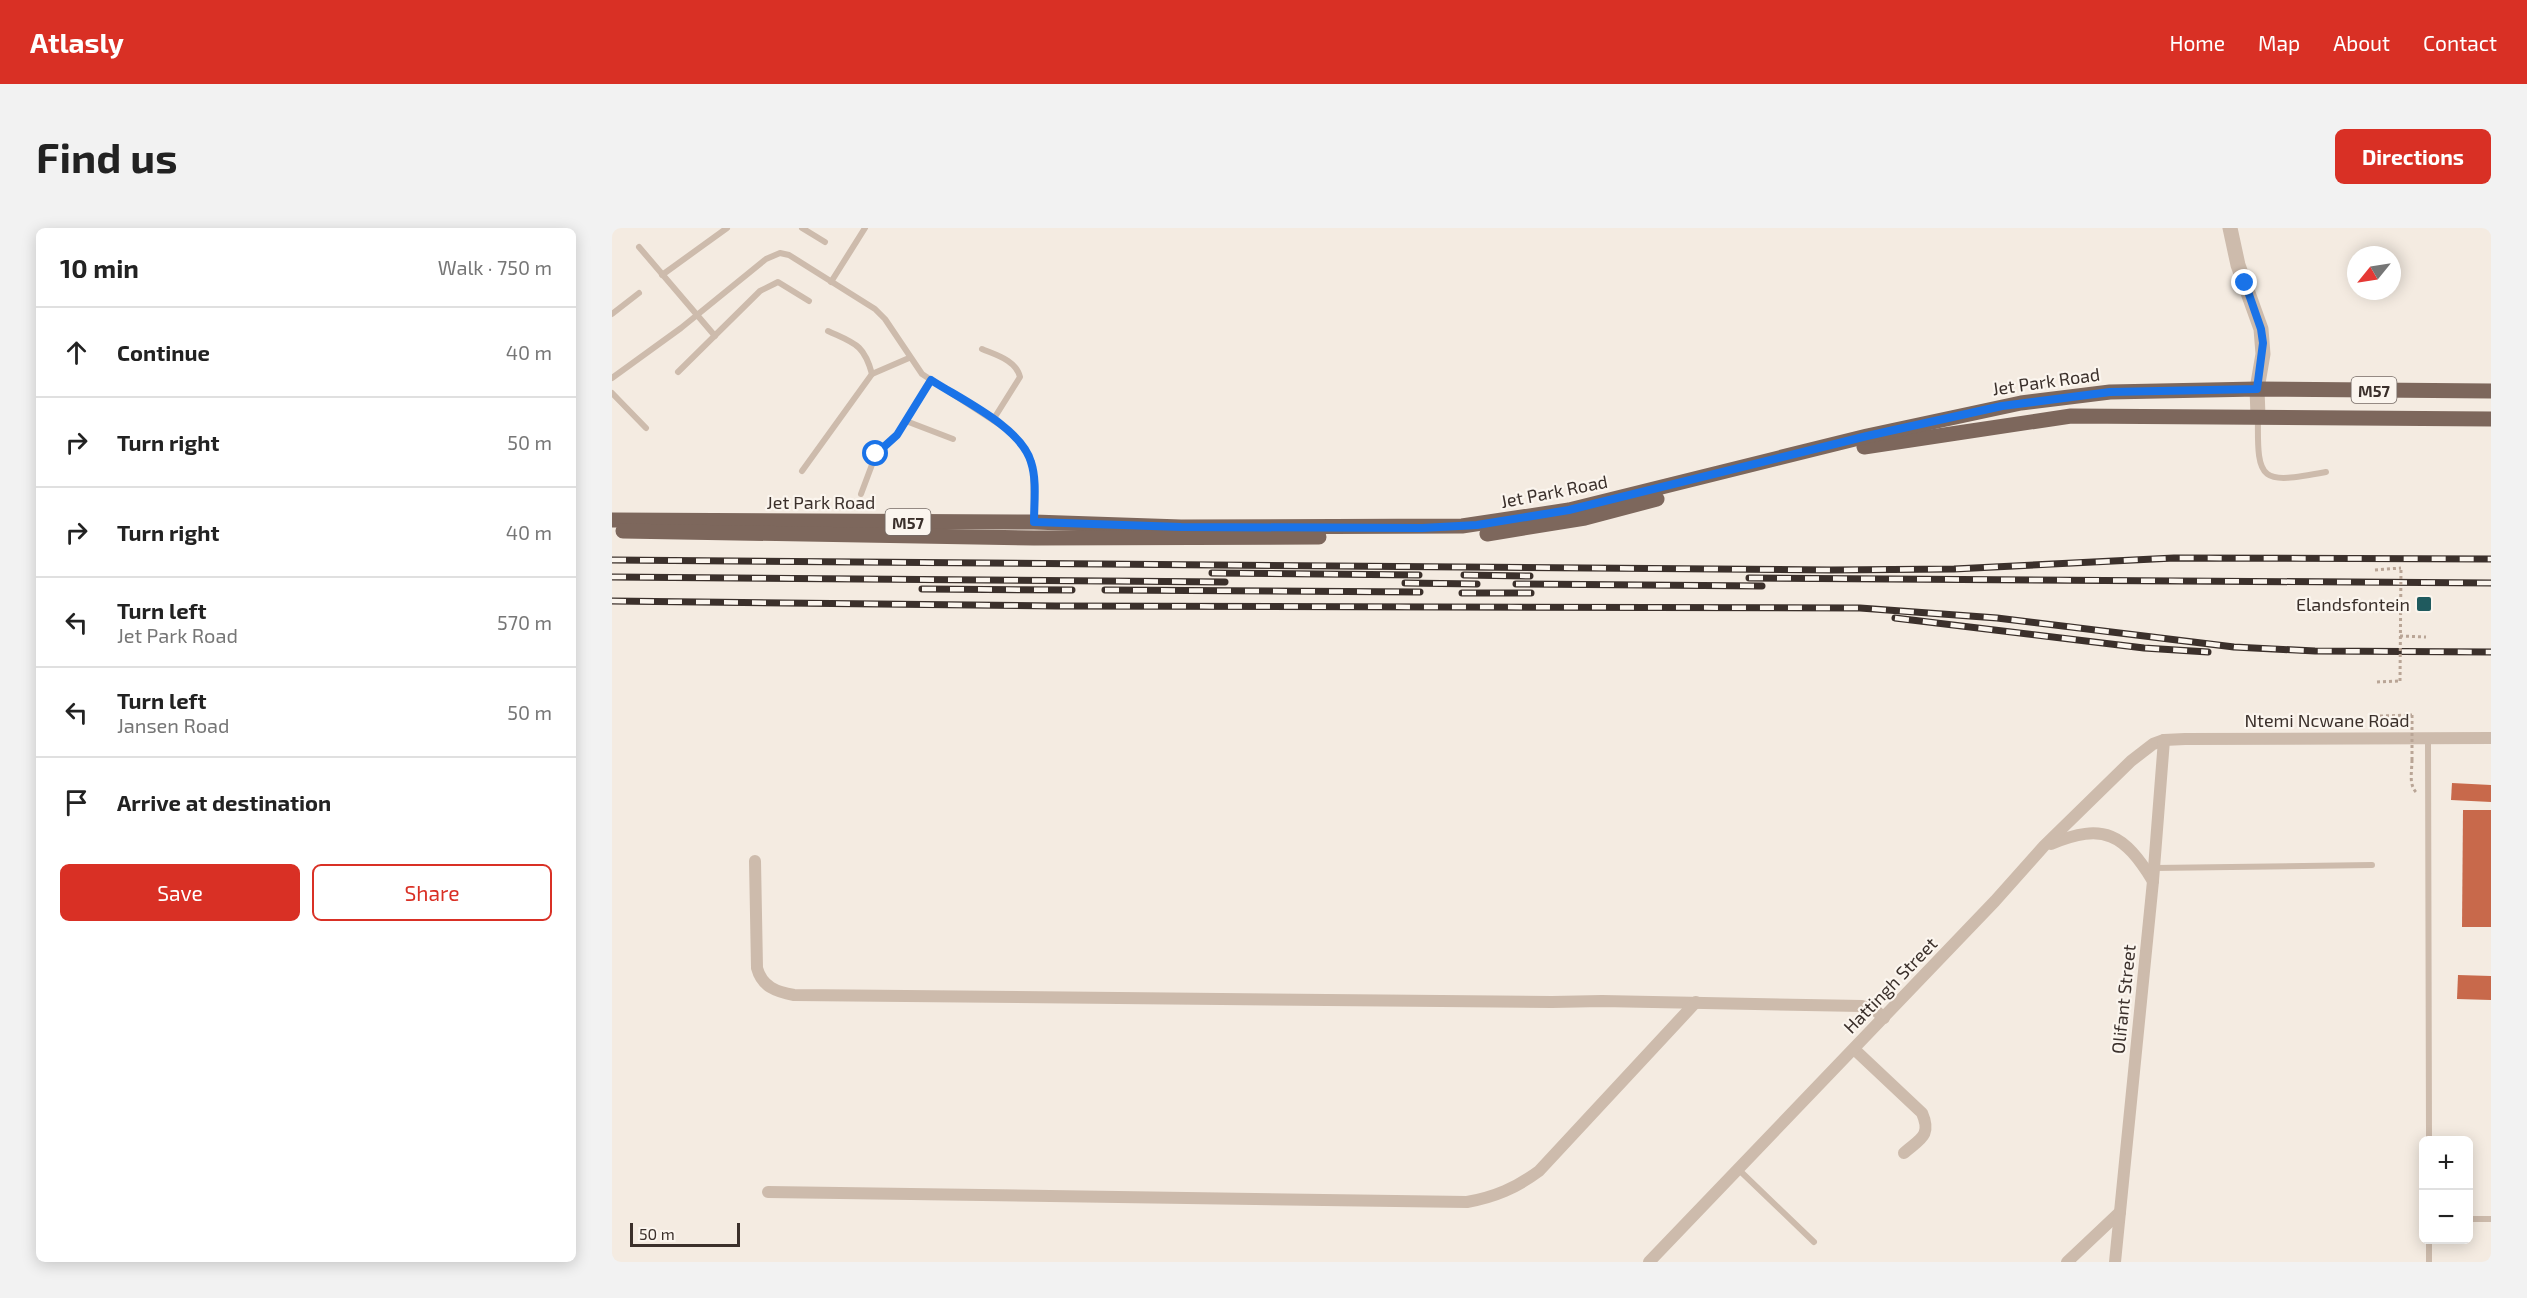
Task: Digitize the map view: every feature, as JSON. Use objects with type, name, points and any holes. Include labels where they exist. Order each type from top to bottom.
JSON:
[{"type":"main road","name":"Jet Park Road","points":[[612,530],[1422,528],[1477,525],[1580,508],[1867,436],[2002,406],[2110,392],[2257,389],[2491,391]]},
{"type":"main road","name":"Jet Park Road","points":[[612,520],[1426,537],[1484,534],[1595,516],[1876,444],[2028,420],[2071,416],[2491,419]]},
{"type":"street","points":[[2230,228],[2238,265],[2261,329],[2263,354],[2257,389],[2258,416]]},
{"type":"street","name":"Ntemi Ncwane Road","points":[[2164,740],[2491,738]]},
{"type":"street","name":"Hattingh Street","points":[[1649,1262],[1884,1018],[2044,846],[2131,761],[2153,744],[2164,740]]},
{"type":"street","name":"Olifant Street","points":[[2115,1262],[2153,881],[2164,740]]},
{"type":"street","points":[[2044,846],[2082,833],[2098,833],[2113,838],[2134,852],[2153,881]]},
{"type":"street","points":[[755,861],[757,968],[760,977],[771,988],[794,995],[1696,1002],[1862,1006],[1875,1010],[1884,1018]]},
{"type":"street","points":[[768,1192],[1467,1202],[1493,1197],[1518,1186],[1539,1171],[1696,1002]]},
{"type":"street","points":[[1854,1049],[1922,1113],[1927,1128],[1925,1135],[1904,1154]]},
{"type":"street","points":[[2067,1262],[2120,1212]]},
{"type":"lane","points":[[662,275],[727,228]]},
{"type":"lane","points":[[802,228],[825,242]]},
{"type":"lane","points":[[831,282],[866,228]]},
{"type":"lane","points":[[639,247],[715,336]]},
{"type":"lane","points":[[612,378],[696,316],[766,259],[780,253],[789,255],[875,309],[885,319],[922,374],[1016,437],[1031,462],[1034,530]]},
{"type":"lane","points":[[678,372],[760,291],[771,284],[778,282],[809,301]]},
{"type":"lane","points":[[612,314],[639,293]]},
{"type":"lane","points":[[828,331],[862,349],[867,356],[872,374]]},
{"type":"lane","points":[[982,348],[1012,363],[1020,377],[993,420]]},
{"type":"lane","points":[[802,471],[872,374],[909,357]]},
{"type":"lane","points":[[861,494],[876,454],[897,435],[931,380]]},
{"type":"lane","points":[[612,393],[646,428]]},
{"type":"lane","points":[[2258,416],[2259,462],[2263,471],[2276,477],[2296,478],[2326,472]]},
{"type":"lane","points":[[906,421],[953,439]]},
{"type":"lane","points":[[2428,738],[2429,1136]]},
{"type":"lane","points":[[2154,868],[2372,865]]},
{"type":"lane","points":[[1738,1168],[1814,1242]]},
{"type":"lane","points":[[2473,1219],[2491,1219]]},
{"type":"lane","points":[[2429,1244],[2429,1262]]},
{"type":"path","points":[[2375,570],[2401,568],[2400,681],[2377,682]]},
{"type":"path","points":[[2374,603],[2400,602]]},
{"type":"path","points":[[2400,636],[2426,637]]},
{"type":"path","points":[[2380,716],[2412,715],[2412,787],[2417,794],[2428,795]]},
{"type":"building","points":[[2452,783],[2491,785],[2491,802],[2451,800]]},
{"type":"building","points":[[2463,810],[2491,810],[2491,927],[2462,927]]},
{"type":"building","points":[[2458,975],[2491,976],[2491,1000],[2457,999]]},
{"type":"railway","points":[[612,560],[1831,570],[1954,569],[2174,558],[2491,559]]},
{"type":"railway","points":[[1212,573],[1419,575]]},
{"type":"railway","points":[[1464,575],[1530,576]]},
{"type":"railway","points":[[612,577],[1225,582]]},
{"type":"railway","points":[[1749,578],[2491,583]]},
{"type":"railway","points":[[1405,583],[1477,584]]},
{"type":"railway","points":[[1516,584],[1762,586]]},
{"type":"railway","points":[[922,589],[1072,590]]},
{"type":"railway","points":[[1105,590],[1420,592]]},
{"type":"railway","points":[[1462,593],[1531,593]]},
{"type":"railway","points":[[612,601],[1056,606],[1860,608],[1997,618],[2234,647],[2315,651],[2491,652]]},
{"type":"railway","points":[[1895,618],[2144,648],[2208,652]]},
{"type":"place","name":"Elandsfontein","points":[[2424,604]]},
{"type":"route","points":[[876,454],[897,435],[931,380],[1008,430],[1022,445],[1028,454],[1033,471],[1034,522],[1181,527],[1422,528],[1477,525],[1569,510],[1867,436],[2002,406],[2110,392],[2257,389],[2263,343],[2261,329],[2245,283]]}]
